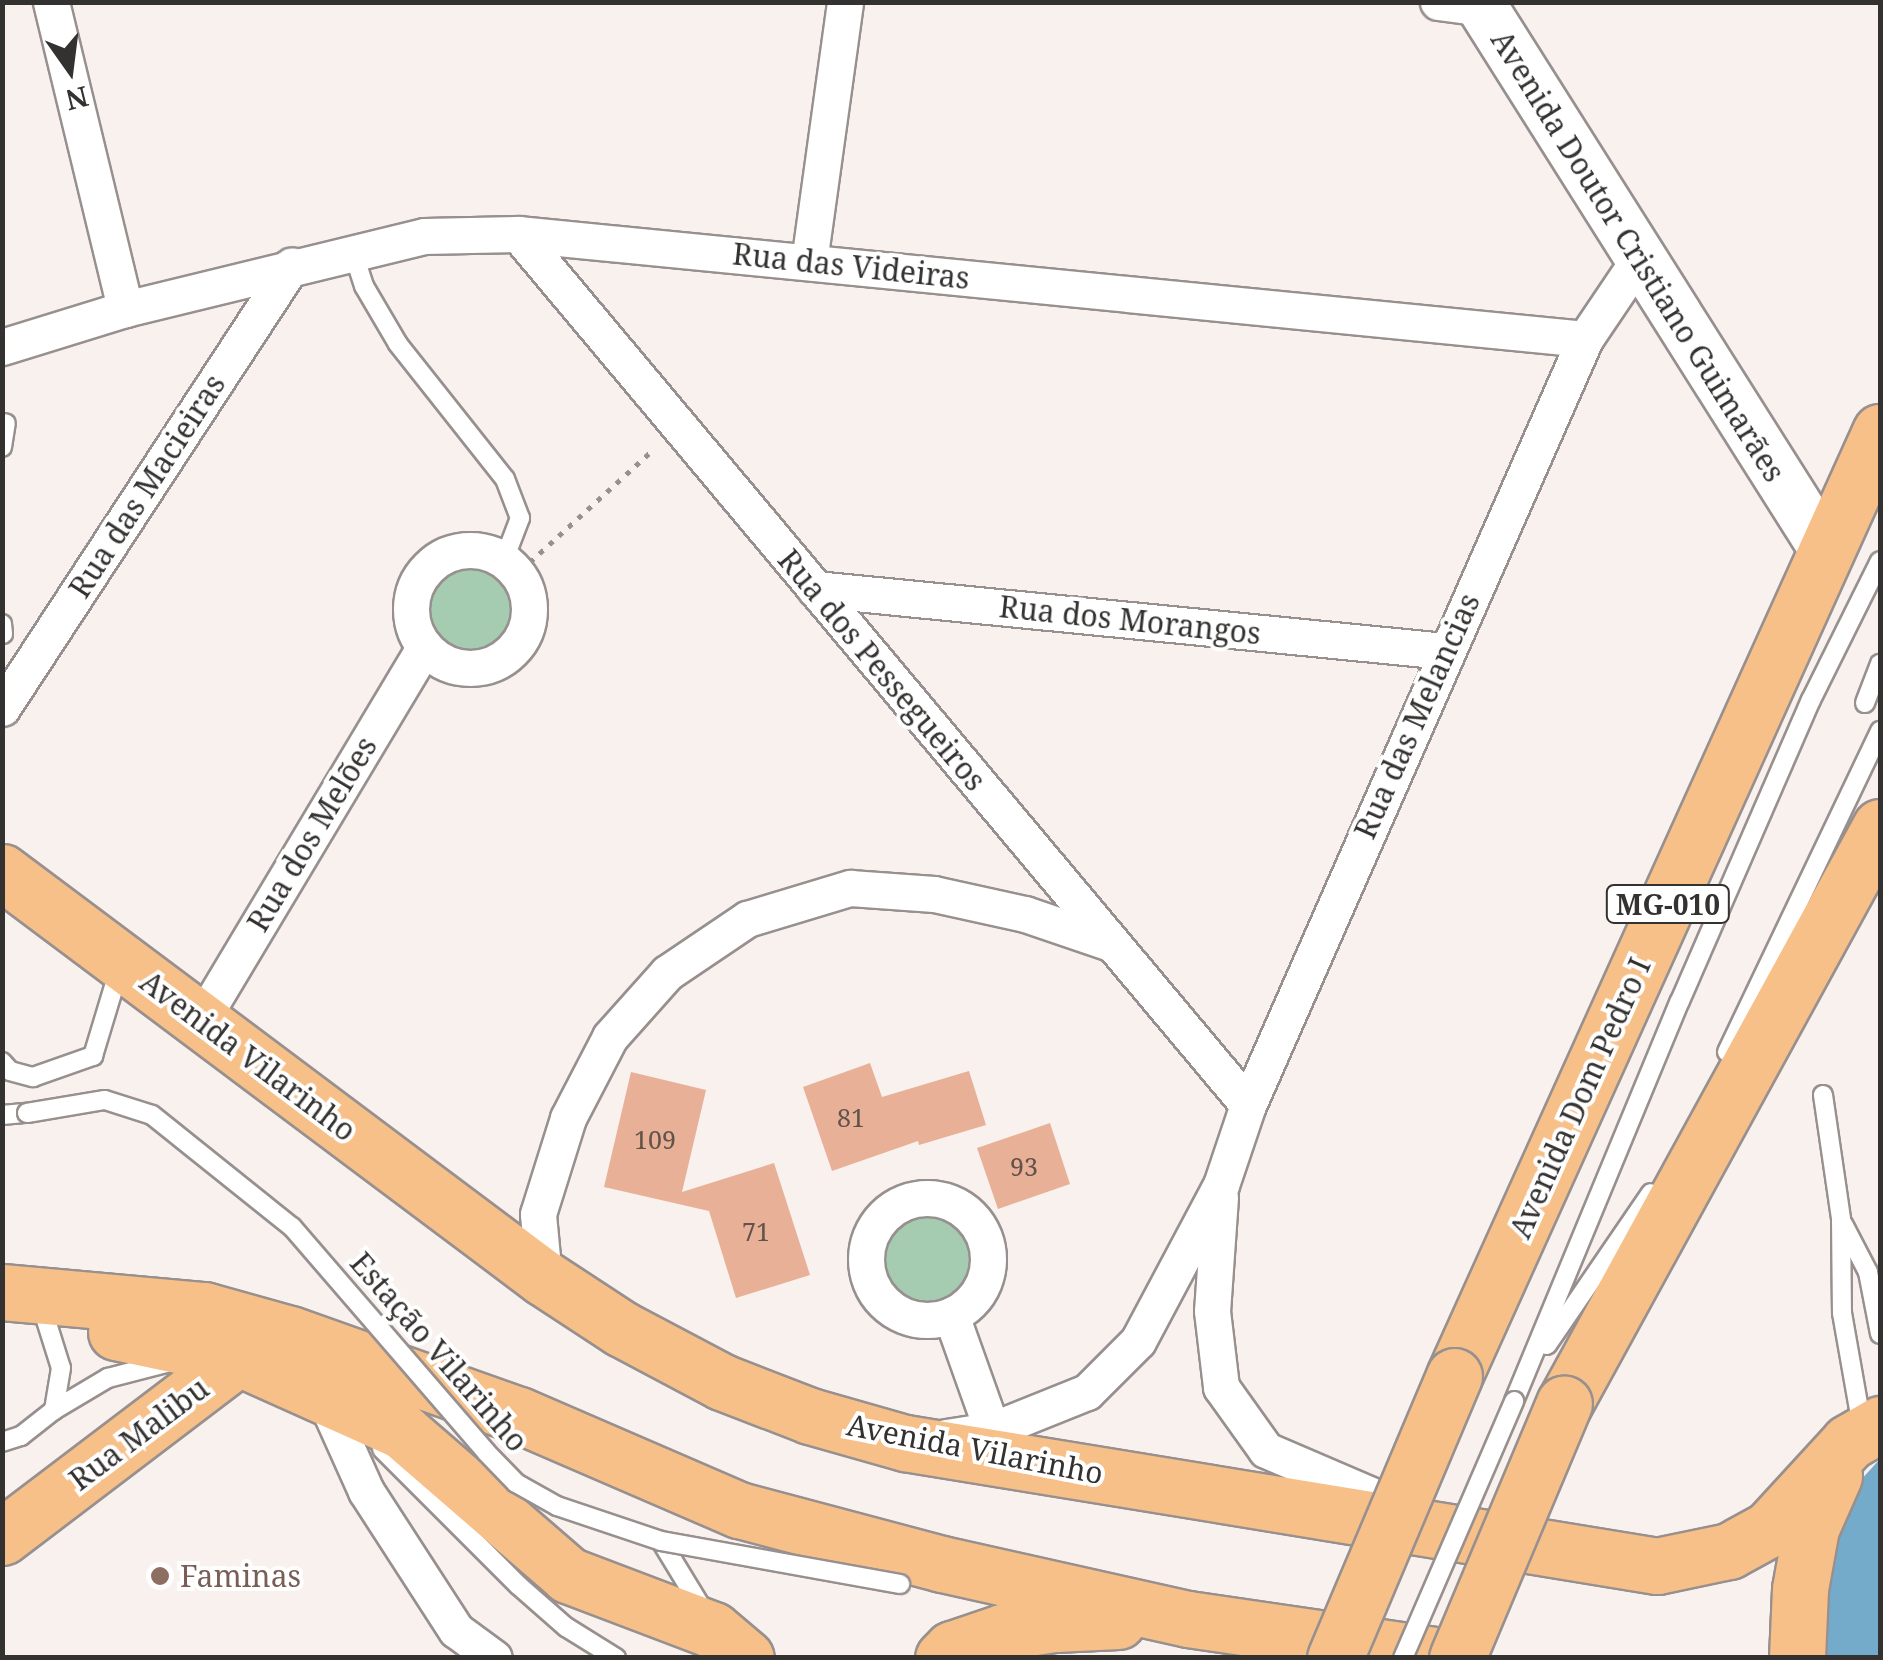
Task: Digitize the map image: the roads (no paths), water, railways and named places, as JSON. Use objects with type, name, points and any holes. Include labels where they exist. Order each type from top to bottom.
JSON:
[{"type":"highway","name":"Avenida Dom Pedro I","points":[[1335,1658],[1812,531],[1851,500],[1880,432]]},
{"type":"highway","points":[[17,1301],[256,1344],[519,1415],[739,1510],[994,1575],[1188,1619],[1456,1658],[1540,1399],[1880,827]]},
{"type":"highway","name":"Avenida Vilarinho","points":[[2,872],[544,1278],[622,1330],[722,1382],[810,1416],[905,1443],[1657,1566],[1729,1551],[1769,1529],[1864,1433]]},
{"type":"highway","points":[[256,1344],[321,1392],[402,1431],[568,1575],[727,1648]]},
{"type":"highway","name":"Rua Malibu","points":[[2,1537],[256,1344]]},
{"type":"highway","points":[[1797,1658],[1800,1589],[1811,1528],[1864,1433]]},
{"type":"highway","points":[[943,1658],[952,1649],[1002,1632],[1037,1626],[1188,1619]]},
{"type":"main road","name":"Avenida Doutor Cristiano Guimarães","points":[[1472,4],[1812,531]]},
{"type":"street","points":[[51,2],[125,309]]},
{"type":"street","points":[[810,262],[846,2]]},
{"type":"street","name":"Rua das Videiras","points":[[2,347],[125,309],[424,236],[518,234],[1585,339]]},
{"type":"street","name":"Rua dos Pessegueiros","points":[[518,234],[1248,1105]]},
{"type":"street","name":"Rua das Melancias","points":[[905,1443],[992,1430],[1086,1392],[1138,1341],[1221,1185],[1248,1105],[1444,651],[1585,339],[1638,259]]},
{"type":"street","name":"Rua das Macieiras","points":[[5,699],[292,266]]},
{"type":"street","points":[[463,550],[486,551],[511,566],[528,591],[530,612],[525,632],[514,650],[486,666],[465,668],[440,661],[424,647],[412,626],[410,609],[414,588],[424,570],[442,556],[463,550]]},
{"type":"street","name":"Rua dos Morangos","points":[[815,589],[1444,651]]},
{"type":"street","name":"Rua dos Melões","points":[[200,1022],[424,647]]},
{"type":"street","points":[[544,1278],[538,1214],[568,1118],[610,1037],[667,973],[747,919],[850,888],[934,894],[1026,914],[1110,943]]},
{"type":"street","name":"Rua das Melancias","points":[[1221,1185],[1212,1311],[1221,1387],[1266,1450],[1455,1531]]},
{"type":"street","points":[[490,1238],[538,1214]]},
{"type":"street","points":[[951,1315],[992,1430]]},
{"type":"street","points":[[321,1392],[366,1491],[454,1644],[494,1658]]},
{"type":"lane","points":[[353,252],[364,286],[398,344],[506,479],[520,518],[511,566]]},
{"type":"lane","points":[[2,447],[6,422]]},
{"type":"lane","points":[[1402,1658],[1540,1399],[1742,859],[1812,700],[1880,561]]},
{"type":"lane","points":[[2,624],[3,634]]},
{"type":"lane","points":[[1865,703],[1880,664]]},
{"type":"lane","points":[[1720,1066],[1880,731]]},
{"type":"lane","points":[[2,1062],[10,1071],[34,1077],[93,1056],[122,960]]},
{"type":"lane","points":[[1823,1095],[1841,1219],[1842,1313],[1864,1433]]},
{"type":"lane","name":"Estação Vilarinho","points":[[2,1115],[105,1100],[152,1115],[292,1226],[516,1482],[557,1506],[661,1541],[919,1582],[994,1575]]},
{"type":"lane","points":[[1540,1399],[1562,1321],[1668,1169]]},
{"type":"lane","points":[[1841,1219],[1868,1272],[1880,1334]]},
{"type":"lane","points":[[17,1301],[61,1368],[54,1410]]},
{"type":"lane","points":[[1540,1399],[1562,1321]]},
{"type":"lane","points":[[2,1442],[22,1436],[54,1410],[108,1378],[155,1364],[256,1344]]},
{"type":"lane","points":[[321,1392],[518,1585],[566,1628],[616,1658]]},
{"type":"lane","points":[[661,1541],[727,1648]]},
{"type":"water","points":[[1880,1459],[1880,1657],[1821,1658],[1820,1575],[1838,1505]]},
{"type":"place","name":"Faminas","points":[[160,1576]]}]
